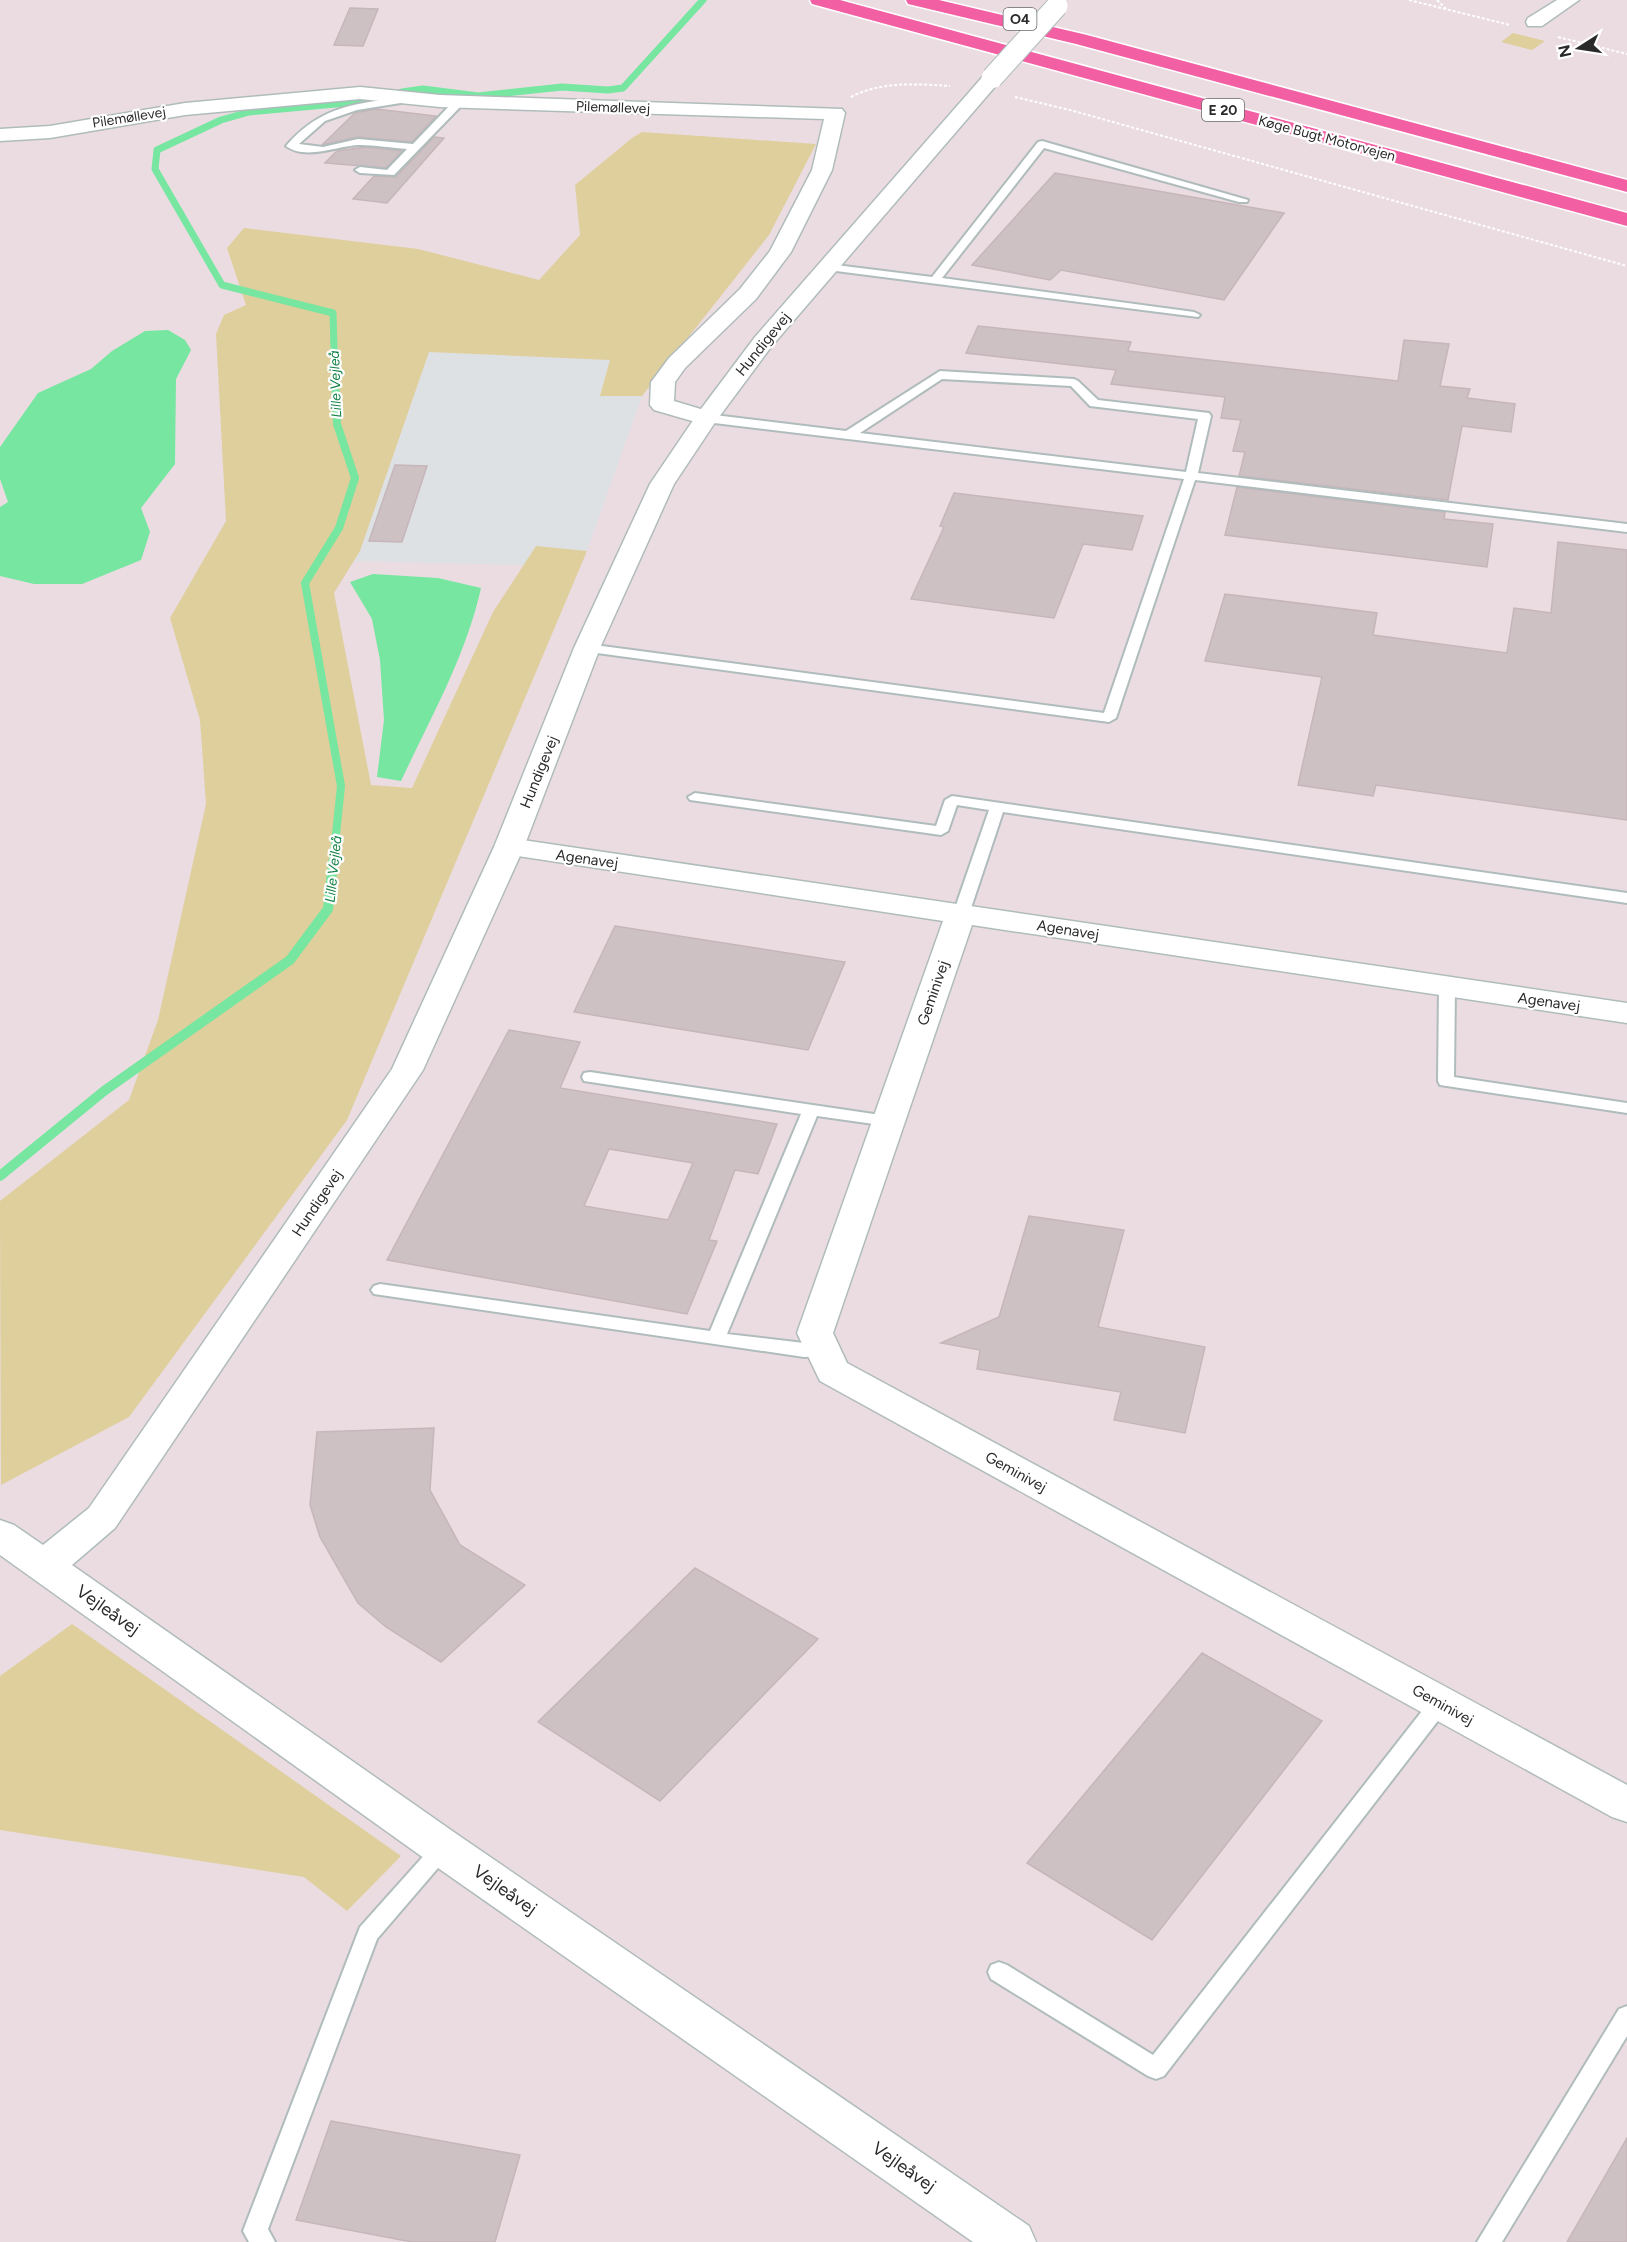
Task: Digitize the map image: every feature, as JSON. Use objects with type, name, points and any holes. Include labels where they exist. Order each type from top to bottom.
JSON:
[{"type":"highway","name":"Køge Bugt Motorvejen","points":[[819,0],[1627,220]]},
{"type":"highway","name":"E 20","points":[[915,0],[1080,39],[1627,186]]},
{"type":"highway","name":"O4","points":[[960,0],[1080,39]]},
{"type":"street","points":[[1535,22],[1570,0]]},
{"type":"street","name":"Hundigevej","points":[[45,1566],[102,1518],[407,1070],[509,847],[587,648],[662,484],[706,418],[763,342],[1059,3]]},
{"type":"street","name":"Pilemøllevej","points":[[0,135],[50,132],[184,109],[360,93],[459,102],[834,113]]},
{"type":"street","points":[[706,418],[662,405],[663,382],[677,363],[748,294],[780,252],[822,170],[834,113]]},
{"type":"street","name":"Agenavej","points":[[509,847],[1627,1013]]},
{"type":"street","name":"Geminivej","points":[[961,914],[815,1333],[833,1372],[1627,1805]]},
{"type":"street","name":"Vejleåvej","points":[[0,1535],[443,1848],[1012,2242]]},
{"type":"lane","points":[[409,99],[355,107],[321,119],[291,146],[323,150],[358,142],[414,147]]},
{"type":"lane","points":[[360,170],[390,173],[459,102]]},
{"type":"lane","points":[[936,280],[1041,144],[1243,200]]},
{"type":"lane","points":[[828,267],[1194,315]]},
{"type":"lane","points":[[587,648],[1109,718],[1191,475],[1205,416],[1094,403],[1074,383],[940,375],[848,435]]},
{"type":"lane","points":[[706,418],[1627,528]]},
{"type":"lane","points":[[694,797],[941,831],[952,800],[1627,898]]},
{"type":"lane","points":[[961,914],[998,806]]},
{"type":"lane","points":[[1448,987],[1446,1081],[1627,1108]]},
{"type":"lane","points":[[591,1077],[888,1121]]},
{"type":"lane","points":[[716,1338],[811,1110]]},
{"type":"lane","points":[[380,1290],[804,1351],[823,1351]]},
{"type":"lane","points":[[999,1971],[1156,2069],[1440,1703]]},
{"type":"lane","points":[[263,2242],[255,2230],[368,1934],[443,1848]]},
{"type":"lane","points":[[1489,2242],[1627,2016]]},
{"type":"path","points":[[1437,0],[1446,9]]},
{"type":"path","points":[[1619,52],[1627,52]]},
{"type":"path","points":[[834,113],[854,95],[871,89],[921,84],[950,86]]},
{"type":"path","points":[[1015,97],[1070,110],[1627,266]]},
{"type":"shaded area","points":[[1513,33],[1545,41],[1532,50],[1501,42]]},
{"type":"shaded area","points":[[642,132],[816,144],[769,235],[642,396],[600,396],[610,360],[429,352],[360,551],[334,593],[371,785],[412,788],[493,612],[536,546],[587,551],[347,1120],[129,1417],[1,1485],[0,1201],[129,1100],[158,1020],[206,804],[200,720],[170,618],[226,521],[216,334],[224,315],[246,305],[227,248],[244,228],[418,249],[539,280],[580,235],[575,185]]},
{"type":"shaded area","points":[[168,330],[185,340],[191,350],[176,379],[175,464],[141,508],[150,532],[141,560],[82,584],[34,584],[0,576],[0,507],[8,502],[0,479],[0,447],[38,393],[91,369],[112,351],[145,331]]},
{"type":"shaded area","points":[[429,352],[610,360],[600,396],[642,396],[587,551],[536,546],[524,565],[354,561],[360,551]]},
{"type":"shaded area","points":[[373,574],[438,578],[481,588],[457,663],[401,781],[377,777],[384,720],[380,660],[372,619],[350,582]]},
{"type":"shaded area","points":[[72,1624],[401,1856],[347,1911],[304,1877],[0,1830],[0,1676]]},
{"type":"building","points":[[350,8],[378,9],[363,46],[334,45]]},
{"type":"building","points":[[376,109],[436,116],[412,142],[358,137],[322,145],[355,113]]},
{"type":"building","points":[[434,137],[444,138],[387,203],[353,199],[374,176],[396,177]]},
{"type":"building","points":[[366,147],[402,151],[386,168],[325,163],[337,151]]},
{"type":"building","points":[[1055,173],[1284,213],[1224,300],[1061,270],[1050,280],[972,265]]},
{"type":"building","points":[[978,326],[1131,342],[1128,351],[1398,381],[1404,340],[1449,344],[1440,386],[1470,389],[1467,398],[1515,404],[1511,432],[1462,426],[1448,500],[1239,476],[1245,452],[1233,451],[1241,420],[1221,418],[1225,397],[1111,384],[1116,370],[966,353]]},
{"type":"building","points":[[395,465],[427,466],[402,542],[369,541]]},
{"type":"building","points":[[1237,487],[1445,512],[1444,519],[1493,524],[1487,567],[1225,535]]},
{"type":"building","points":[[954,493],[1143,516],[1132,550],[1083,544],[1054,618],[911,599],[944,527],[940,526]]},
{"type":"building","points":[[1558,542],[1627,550],[1627,820],[1376,785],[1373,796],[1298,785],[1322,677],[1205,661],[1225,594],[1377,613],[1373,635],[1507,653],[1514,608],[1551,613]]},
{"type":"building","points":[[615,926],[845,962],[808,1050],[574,1012]]},
{"type":"building","points":[[509,1030],[580,1042],[560,1088],[777,1124],[758,1174],[735,1170],[709,1240],[717,1241],[687,1314],[387,1260]],"holes":[[[609,1149],[693,1163],[668,1220],[584,1206]]]},
{"type":"building","points":[[1029,1216],[1124,1230],[1098,1327],[1205,1347],[1185,1433],[1114,1420],[1121,1392],[977,1369],[980,1350],[941,1343],[999,1317]]},
{"type":"building","points":[[434,1428],[430,1490],[460,1545],[525,1585],[441,1662],[386,1627],[358,1603],[320,1537],[310,1505],[317,1432]]},
{"type":"building","points":[[695,1568],[818,1639],[660,1801],[538,1722]]},
{"type":"building","points":[[1202,1653],[1322,1721],[1152,1940],[1027,1863]]},
{"type":"building","points":[[331,2121],[520,2155],[495,2242],[412,2242],[296,2220]]},
{"type":"building","points":[[1627,2138],[1627,2242],[1567,2242]]},
{"type":"waterway","name":"Lille Vejleå","points":[[335,382],[333,313],[222,285],[155,169],[157,150],[221,120],[249,112],[379,100],[402,92],[423,89],[478,96],[562,87],[608,90],[623,88],[703,0]]},
{"type":"waterway","name":"Lille Vejleå","points":[[333,863],[341,786],[305,583],[339,528],[355,478],[337,424],[335,380]]},
{"type":"waterway","name":"Lille Vejleå","points":[[0,1176],[104,1091],[290,960],[328,909],[333,862]]}]
